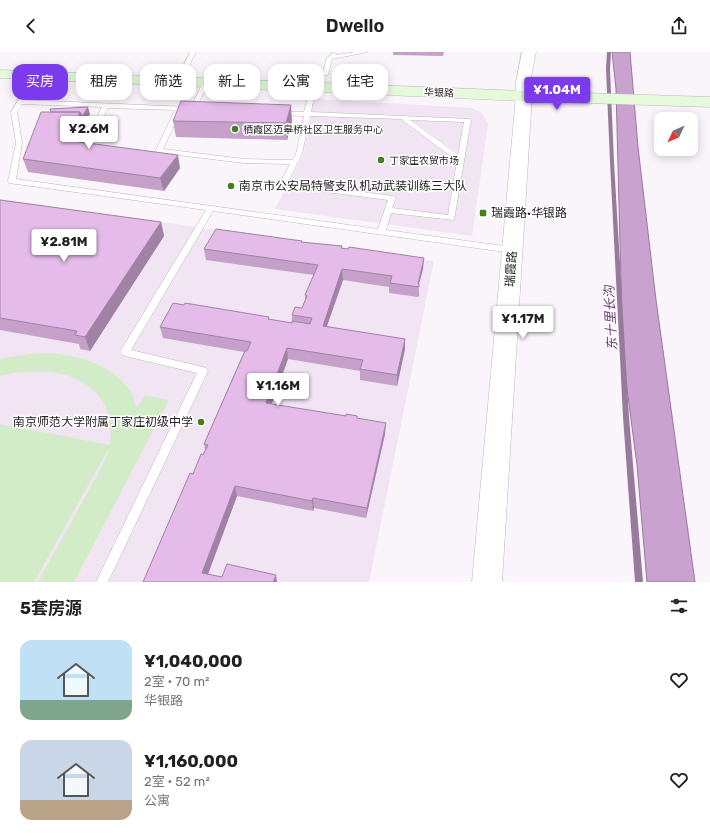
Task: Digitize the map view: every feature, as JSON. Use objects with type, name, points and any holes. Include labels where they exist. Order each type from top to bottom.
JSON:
[{"type":"main road","name":"华银路","points":[[0,61],[140,68]]},
{"type":"main road","name":"华银路","points":[[196,70],[467,80]]},
{"type":"main road","name":"华银路","points":[[0,74],[12,75]]},
{"type":"main road","name":"华银路","points":[[68,77],[204,82]]},
{"type":"main road","name":"华银路","points":[[507,81],[532,86],[591,91]]},
{"type":"main road","name":"华银路","points":[[260,83],[532,86],[635,93],[710,102]]},
{"type":"main road","name":"华银路","points":[[635,93],[710,89]]},
{"type":"street","name":"瑞霞路","points":[[487,582],[512,250],[532,86],[529,52]]},
{"type":"lane","points":[[188,64],[193,52]]},
{"type":"lane","points":[[325,75],[330,58],[337,52]]},
{"type":"lane","points":[[330,58],[364,52]]},
{"type":"lane","points":[[193,109],[204,86]]},
{"type":"lane","points":[[310,100],[299,154],[283,184],[392,198],[381,232]]},
{"type":"lane","points":[[200,110],[20,102],[14,112],[19,143],[12,180],[512,250]]},
{"type":"lane","points":[[98,152],[86,146],[106,106]]},
{"type":"lane","points":[[140,159],[154,160],[179,109]]},
{"type":"lane","points":[[269,112],[468,120],[451,218],[388,210]]},
{"type":"lane","points":[[403,118],[461,160]]},
{"type":"lane","points":[[158,151],[244,161],[294,162]]},
{"type":"lane","points":[[102,582],[203,371],[125,352],[211,208]]},
{"type":"shaded area","points":[[612,52],[630,52],[638,147],[656,300],[695,582],[647,582],[637,465],[623,358],[616,89]]},
{"type":"shaded area","points":[[314,100],[472,108],[482,113],[488,124],[472,236],[275,209],[303,155]]},
{"type":"shaded area","name":"南京师范大学附属丁家庄初级中学","points":[[0,199],[434,261],[369,582],[0,582]]},
{"type":"green space","points":[[48,353],[83,359],[104,367],[122,381],[130,391],[137,408],[145,395],[169,400],[74,582],[38,582],[104,463],[109,448],[34,582],[0,582],[0,424],[110,445],[110,422],[104,404],[93,390],[78,380],[61,374],[41,371],[21,372],[0,376],[0,359],[29,354]]},
{"type":"building","points":[[181,101],[291,105],[286,123],[173,121]]},
{"type":"building","points":[[88,107],[83,115],[81,115],[80,112],[51,112],[50,109]]},
{"type":"building","points":[[41,112],[80,112],[74,131],[77,131],[75,135],[73,135],[72,141],[178,155],[160,178],[23,159]]},
{"type":"building","points":[[0,200],[161,222],[85,337],[75,335],[77,331],[0,318]]},
{"type":"building","points":[[216,229],[302,241],[301,242],[342,246],[341,248],[348,249],[349,247],[424,258],[418,284],[419,287],[390,283],[392,276],[342,269],[323,326],[405,339],[397,375],[360,369],[363,360],[287,348],[266,403],[346,416],[346,414],[357,416],[357,418],[386,423],[367,508],[313,498],[312,501],[235,486],[202,573],[222,577],[227,564],[276,575],[273,582],[143,582],[190,473],[193,474],[201,454],[203,455],[208,445],[204,444],[245,351],[247,351],[251,342],[160,327],[173,303],[184,305],[185,303],[269,317],[268,319],[292,323],[292,321],[310,324],[312,318],[292,315],[295,307],[302,308],[307,296],[305,295],[318,265],[204,249]]},
{"type":"waterway","name":"东十里长沟","points":[[609,52],[608,69],[612,162],[626,417],[639,582]]},
{"type":"place","name":"栖霞区迈皋桥社区卫生服务中心","points":[[235,129]]},
{"type":"place","name":"丁家庄农贸市场","points":[[381,160]]},
{"type":"place","name":"南京市公安局特警支队机动武装训练三大队","points":[[231,186]]},
{"type":"place","name":"瑞霞路·华银路","points":[[483,213]]},
{"type":"place","name":"南京师范大学附属丁家庄初级中学","points":[[201,422]]}]
